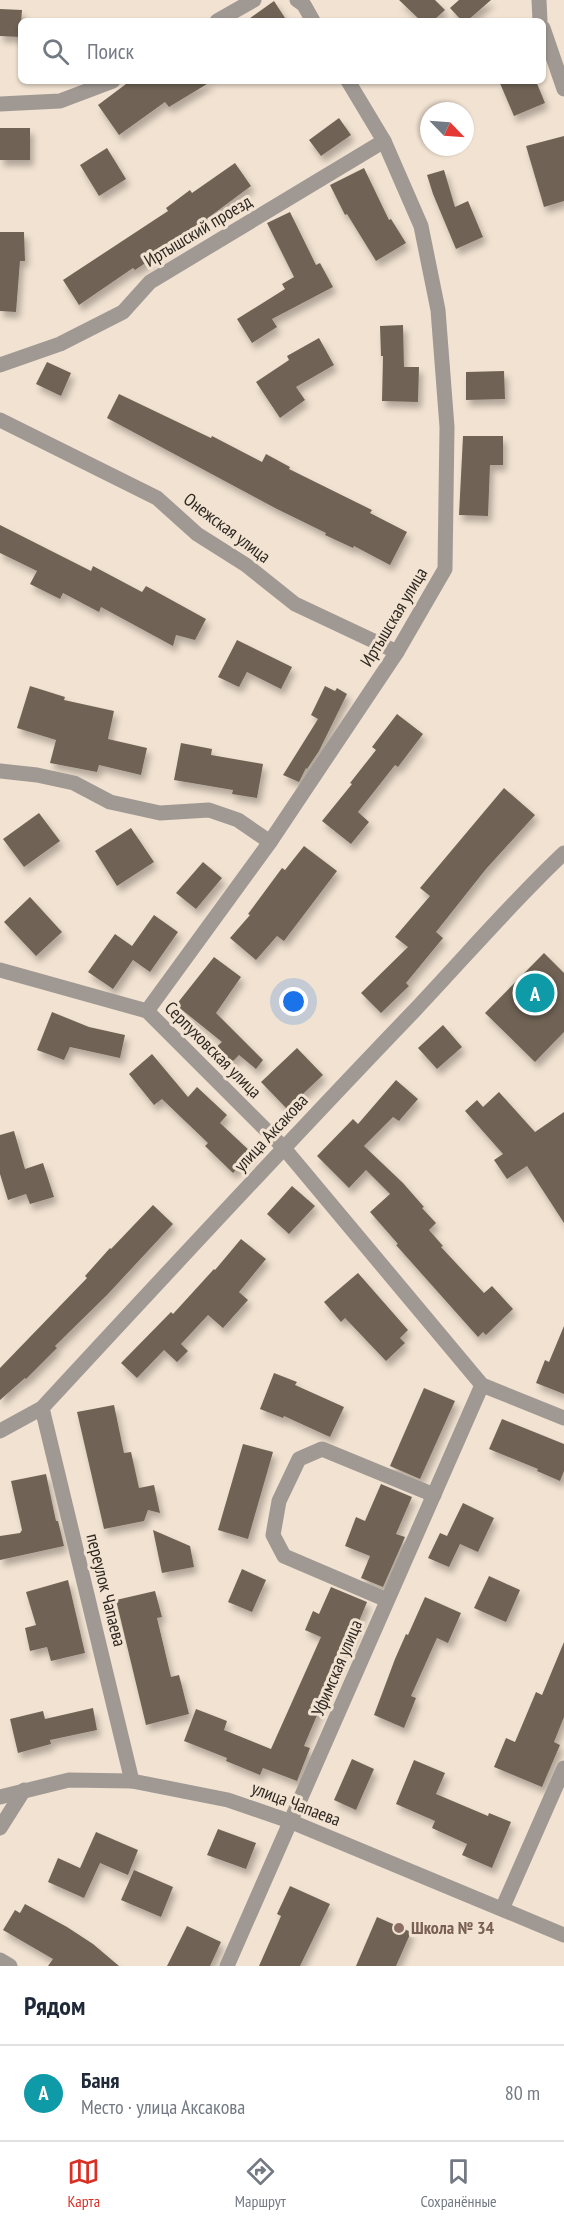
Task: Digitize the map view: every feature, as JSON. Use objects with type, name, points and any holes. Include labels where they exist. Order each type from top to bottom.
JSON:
[{"type":"street","points":[[222,18],[254,0]]},
{"type":"street","points":[[297,0],[304,5],[312,18]]},
{"type":"street","points":[[539,0],[540,18]]},
{"type":"street","points":[[546,37],[564,89]]},
{"type":"street","points":[[0,104],[60,101],[105,84]]},
{"type":"street","name":"Иртышская улица","points":[[147,1011],[270,842],[398,652],[445,569],[447,427],[438,310],[422,226],[384,141],[350,84]]},
{"type":"street","name":"Иртышский проезд","points":[[0,365],[60,344],[123,312],[150,282],[384,141]]},
{"type":"street","name":"Онежская улица","points":[[0,420],[157,498],[198,534],[246,565],[295,604],[398,652]]},
{"type":"street","points":[[0,771],[37,775],[74,783],[110,802],[160,813],[209,810],[237,820],[270,842]]},
{"type":"street","name":"улица Аксакова","points":[[0,1431],[42,1408],[283,1147],[441,982],[528,887],[564,853]]},
{"type":"street","name":"Серпуховская улица","points":[[0,970],[147,1011],[283,1147],[482,1385]]},
{"type":"street","points":[[482,1385],[564,1418]]},
{"type":"street","name":"Уфимская улица","points":[[227,1966],[482,1385]]},
{"type":"street","name":"переулок Чапаева","points":[[42,1408],[132,1781]]},
{"type":"street","points":[[387,1600],[284,1556],[273,1535],[279,1501],[299,1459],[322,1449],[434,1495]]},
{"type":"street","points":[[502,1909],[564,1768]]},
{"type":"street","name":"улица Чапаева","points":[[0,1797],[69,1780],[132,1781],[228,1800],[292,1822],[564,1935]]},
{"type":"street","points":[[0,1828],[24,1790]]},
{"type":"street","points":[[0,1960],[10,1966]]},
{"type":"building","points":[[399,0],[435,0],[445,10],[436,18],[418,18]]},
{"type":"building","points":[[459,0],[491,0],[470,18],[459,18],[450,8]]},
{"type":"building","points":[[274,1],[285,18],[250,18]]},
{"type":"building","points":[[0,9],[22,10],[21,18],[18,18],[18,37],[0,36]]},
{"type":"building","points":[[126,84],[207,84],[169,107],[165,102],[119,135],[98,105]]},
{"type":"building","points":[[500,84],[537,84],[545,103],[514,116]]},
{"type":"building","points":[[339,118],[351,135],[321,156],[309,140]]},
{"type":"building","points":[[0,128],[30,128],[30,160],[0,160]]},
{"type":"building","points":[[564,136],[564,201],[544,207],[526,146]]},
{"type":"building","points":[[107,148],[126,179],[99,196],[80,165]]},
{"type":"building","points":[[235,163],[251,186],[162,252],[135,270],[133,268],[79,305],[63,280],[168,211],[166,208],[190,190],[192,193]]},
{"type":"building","points":[[364,168],[389,220],[391,219],[406,243],[376,261],[347,214],[345,215],[330,185]]},
{"type":"building","points":[[444,170],[455,207],[468,201],[483,237],[456,249],[427,175]]},
{"type":"building","points":[[290,212],[316,265],[320,263],[333,287],[272,319],[277,327],[252,343],[237,319],[285,289],[282,284],[294,277],[267,223]]},
{"type":"building","points":[[0,232],[24,232],[25,261],[20,261],[16,312],[0,311]]},
{"type":"building","points":[[403,325],[404,367],[419,367],[418,402],[382,401],[383,356],[381,356],[380,326]]},
{"type":"building","points":[[319,338],[334,365],[296,387],[305,400],[280,418],[256,382],[289,360],[287,356]]},
{"type":"building","points":[[47,362],[71,373],[61,396],[36,384]]},
{"type":"building","points":[[504,371],[505,399],[466,400],[466,372]]},
{"type":"building","points":[[119,394],[211,438],[212,436],[262,462],[266,454],[290,467],[289,469],[372,510],[370,513],[407,532],[390,565],[354,546],[353,548],[325,535],[326,533],[107,418]]},
{"type":"building","points":[[463,436],[503,436],[503,465],[490,465],[488,516],[459,515]]},
{"type":"building","points":[[0,525],[91,571],[93,566],[142,592],[146,586],[206,619],[195,640],[176,635],[173,646],[101,607],[99,612],[63,593],[60,599],[30,584],[37,571],[0,553]]},
{"type":"building","points":[[237,640],[292,667],[281,689],[247,672],[239,687],[218,677]]},
{"type":"building","points":[[30,686],[65,697],[64,700],[114,711],[108,739],[147,748],[141,775],[99,765],[97,772],[50,763],[56,740],[17,728]]},
{"type":"building","points":[[325,686],[335,691],[337,688],[347,694],[319,751],[299,782],[283,775],[318,719],[311,715]]},
{"type":"building","points":[[397,714],[423,734],[398,767],[395,765],[358,812],[369,822],[351,844],[322,821],[376,750],[372,747]]},
{"type":"building","points":[[181,743],[212,749],[211,755],[263,764],[257,798],[232,794],[233,790],[174,780]]},
{"type":"building","points":[[504,788],[535,815],[486,869],[436,932],[443,938],[406,983],[409,986],[381,1013],[361,993],[408,947],[395,937],[430,896],[420,888]]},
{"type":"building","points":[[39,813],[60,841],[24,867],[3,839]]},
{"type":"building","points":[[131,828],[154,862],[117,886],[95,851]]},
{"type":"building","points":[[304,846],[337,871],[284,941],[277,936],[256,960],[230,938],[250,915],[248,914],[282,868],[285,870]]},
{"type":"building","points":[[203,862],[222,878],[196,909],[176,893]]},
{"type":"building","points":[[30,897],[62,932],[36,956],[4,922]]},
{"type":"building","points":[[154,915],[178,932],[150,972],[133,960],[113,989],[88,972],[115,934],[132,946]]},
{"type":"building","points":[[544,953],[564,973],[564,1032],[535,1062],[485,1013]]},
{"type":"building","points":[[214,957],[241,977],[216,1013],[263,1060],[256,1069],[239,1055],[232,1062],[216,1047],[222,1042],[176,1005]]},
{"type":"building","points":[[52,1012],[89,1027],[125,1035],[120,1058],[70,1047],[64,1060],[37,1050]]},
{"type":"building","points":[[443,1025],[462,1047],[437,1069],[418,1048]]},
{"type":"building","points":[[297,1048],[323,1075],[287,1109],[261,1082]]},
{"type":"building","points":[[152,1054],[188,1097],[197,1087],[227,1115],[220,1123],[252,1153],[233,1173],[205,1146],[208,1143],[162,1099],[154,1105],[129,1074]]},
{"type":"building","points":[[396,1080],[418,1099],[399,1121],[393,1117],[364,1146],[403,1183],[424,1207],[422,1208],[436,1223],[429,1230],[443,1246],[441,1247],[484,1293],[492,1286],[513,1309],[486,1335],[483,1332],[478,1337],[396,1245],[398,1244],[370,1212],[390,1194],[366,1170],[349,1188],[317,1156],[353,1119],[358,1124]]},
{"type":"building","points":[[499,1092],[535,1132],[564,1112],[564,1223],[527,1166],[507,1179],[494,1160],[503,1154],[465,1111],[477,1100],[483,1107]]},
{"type":"building","points":[[14,1131],[25,1169],[43,1163],[54,1197],[30,1204],[26,1194],[8,1200],[0,1174],[0,1135]]},
{"type":"building","points":[[292,1186],[315,1206],[289,1234],[267,1214]]},
{"type":"building","points":[[153,1205],[173,1224],[107,1295],[55,1346],[57,1348],[26,1379],[0,1400],[0,1368],[87,1278],[85,1276],[110,1248]]},
{"type":"building","points":[[241,1239],[266,1259],[239,1292],[248,1300],[223,1328],[208,1315],[181,1344],[188,1351],[177,1362],[164,1350],[137,1378],[121,1363],[171,1312],[173,1314]]},
{"type":"building","points":[[358,1273],[408,1330],[400,1338],[405,1343],[386,1361],[345,1318],[341,1322],[324,1302]]},
{"type":"building","points":[[564,1326],[564,1394],[536,1383],[545,1360],[549,1362]]},
{"type":"building","points":[[274,1373],[297,1382],[295,1385],[344,1407],[330,1437],[284,1416],[283,1418],[260,1409]]},
{"type":"building","points":[[424,1388],[455,1401],[420,1479],[390,1466]]},
{"type":"building","points":[[114,1405],[124,1453],[131,1452],[139,1488],[154,1485],[160,1513],[148,1510],[144,1521],[104,1529],[77,1412]]},
{"type":"building","points":[[502,1419],[564,1444],[564,1471],[560,1481],[537,1471],[538,1469],[489,1449]]},
{"type":"building","points":[[243,1444],[273,1452],[248,1539],[218,1530]]},
{"type":"building","points":[[46,1474],[64,1546],[0,1560],[0,1536],[20,1533],[22,1530],[11,1481]]},
{"type":"building","points":[[381,1484],[412,1497],[396,1534],[405,1537],[383,1587],[361,1578],[370,1556],[345,1546],[356,1517],[365,1521]]},
{"type":"building","points":[[463,1503],[494,1518],[478,1552],[460,1544],[449,1567],[428,1558],[440,1533],[447,1536]]},
{"type":"building","points":[[153,1530],[190,1546],[194,1567],[162,1573]]},
{"type":"building","points":[[242,1569],[266,1580],[252,1612],[228,1602]]},
{"type":"building","points":[[489,1576],[520,1590],[506,1622],[474,1608]]},
{"type":"building","points":[[68,1580],[85,1653],[51,1661],[47,1647],[30,1651],[25,1628],[36,1625],[26,1592]]},
{"type":"building","points":[[331,1587],[367,1602],[304,1746],[310,1748],[297,1781],[263,1768],[260,1775],[226,1761],[227,1758],[184,1741],[196,1709],[227,1721],[224,1730],[271,1749],[321,1637],[305,1630],[313,1611],[319,1614]]},
{"type":"building","points":[[155,1591],[162,1617],[157,1618],[171,1677],[179,1675],[189,1714],[146,1725],[116,1600]]},
{"type":"building","points":[[425,1597],[461,1613],[448,1643],[437,1638],[411,1696],[416,1698],[404,1728],[374,1715],[395,1659]]},
{"type":"building","points":[[564,1642],[564,1717],[554,1742],[560,1745],[542,1787],[494,1767],[506,1738],[515,1742],[536,1692],[542,1695]]},
{"type":"building","points":[[93,1708],[97,1730],[50,1740],[51,1744],[18,1753],[10,1719],[43,1711],[45,1719]]},
{"type":"building","points":[[352,1759],[374,1769],[356,1810],[334,1800]]},
{"type":"building","points":[[414,1760],[445,1773],[436,1794],[488,1816],[489,1813],[511,1822],[492,1868],[462,1855],[467,1844],[432,1828],[435,1821],[396,1804]]},
{"type":"building","points":[[218,1829],[256,1843],[246,1869],[207,1855]]},
{"type":"building","points":[[96,1832],[138,1850],[128,1875],[100,1863],[84,1898],[48,1882],[58,1858],[80,1868]]},
{"type":"building","points":[[134,1870],[173,1887],[161,1917],[121,1900]]},
{"type":"building","points":[[290,1886],[330,1904],[300,1966],[259,1966],[281,1916],[277,1914]]},
{"type":"building","points":[[25,1904],[93,1944],[119,1966],[48,1966],[53,1959],[3,1930],[15,1910],[20,1913]]},
{"type":"building","points":[[377,1917],[411,1932],[396,1966],[356,1966]]},
{"type":"building","points":[[187,1926],[221,1942],[210,1966],[167,1966]]},
{"type":"place","name":"Баня","points":[[535,993]]},
{"type":"place","name":"Школа № 34","points":[[399,1928]]}]
